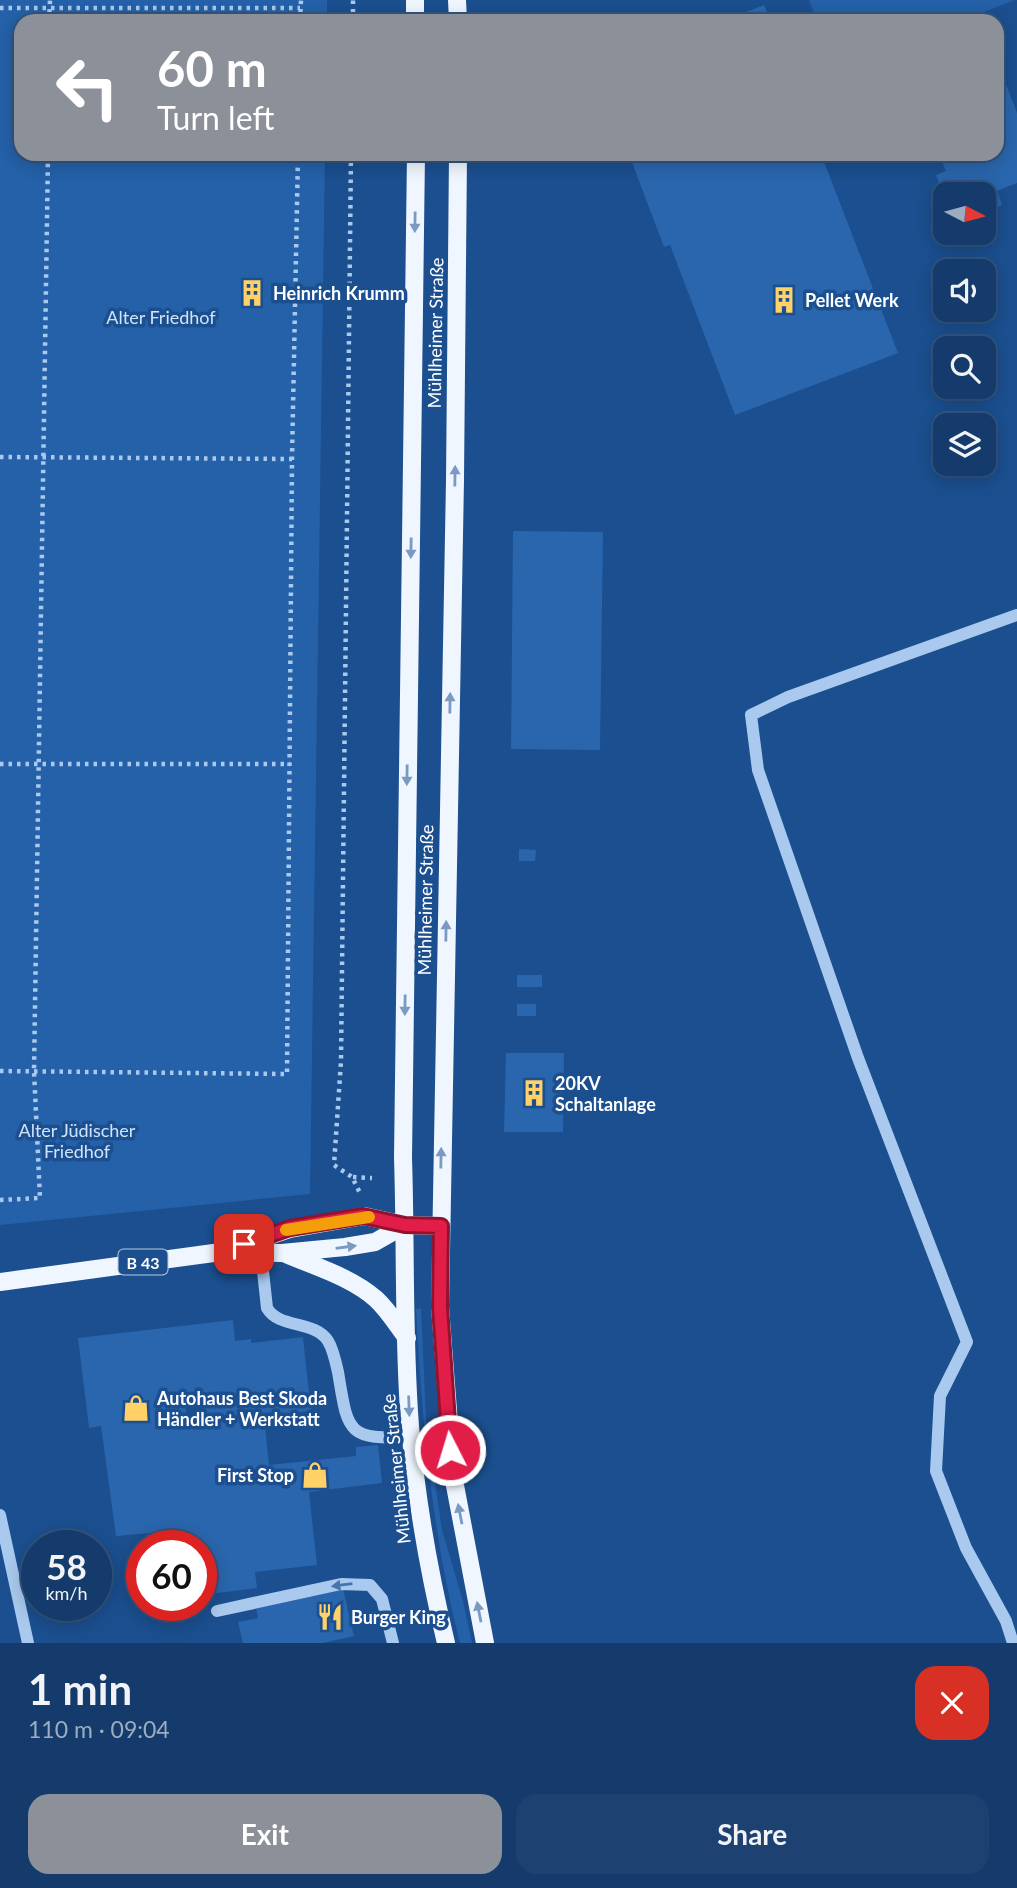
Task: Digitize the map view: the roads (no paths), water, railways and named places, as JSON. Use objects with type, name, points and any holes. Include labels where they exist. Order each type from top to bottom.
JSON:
[{"type":"main road","name":"Mühlheimer Straße","points":[[416,161],[403,1145],[411,1437],[425,1547],[446,1643]]},
{"type":"main road","name":"Mühlheimer Straße","points":[[458,161],[440,1307],[453,1475],[485,1643]]},
{"type":"main road","name":"B 43","points":[[221,1252],[290,1228],[363,1216],[405,1225],[441,1226]]},
{"type":"main road","points":[[282,1253],[375,1242],[405,1225]]},
{"type":"main road","name":"B 43","points":[[0,1282],[221,1252],[282,1253],[327,1271],[364,1290],[385,1309],[407,1338]]},
{"type":"street","points":[[1013,1643],[1006,1621],[965,1548],[936,1471],[940,1396],[967,1342],[858,1058],[758,770],[751,715],[788,696],[1017,615]]},
{"type":"street","points":[[261,1253],[269,1313],[314,1330],[328,1341],[336,1364],[346,1419],[352,1428],[371,1438],[411,1437]]},
{"type":"street","points":[[0,1515],[28,1643]]},
{"type":"street","points":[[217,1611],[341,1584],[370,1585],[382,1599],[393,1643]]},
{"type":"place","name":"Heinrich Krumm","points":[[252,293]]},
{"type":"place","name":"Pellet Werk","points":[[784,300]]},
{"type":"place","name":"20KV Schaltanlage","points":[[534,1093]]},
{"type":"place","name":"Autohaus Best Skoda Händler + Werkstatt","points":[[136,1408]]},
{"type":"place","name":"First Stop","points":[[315,1475]]},
{"type":"place","name":"Burger King","points":[[330,1617]]},
{"type":"park label","name":"Alter Friedhof","points":[[161,317]]},
{"type":"park label","name":"Alter Jüdischer Friedhof","points":[[77,1140]]}]
